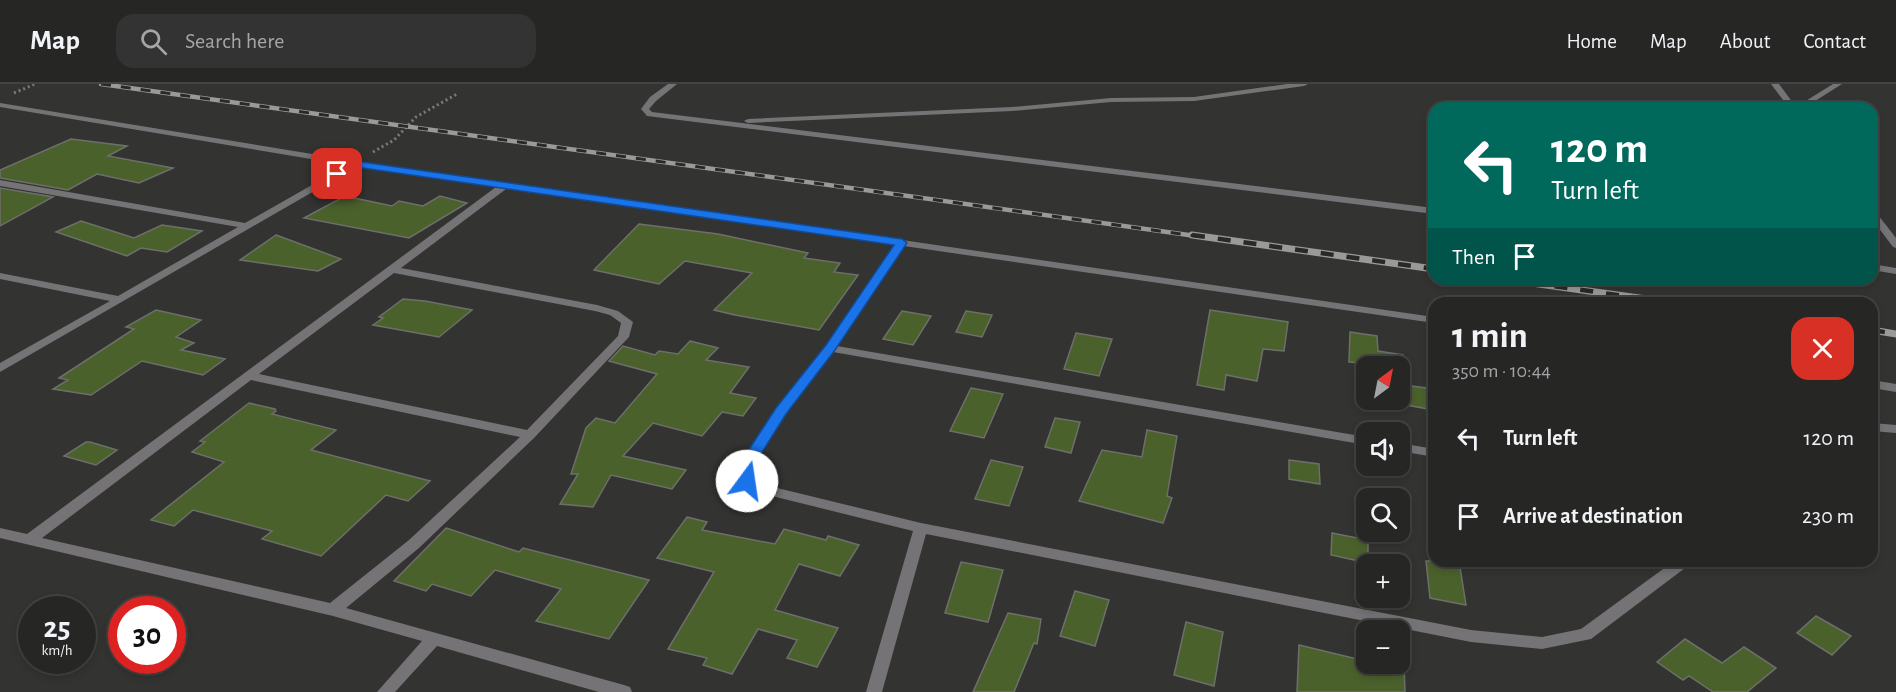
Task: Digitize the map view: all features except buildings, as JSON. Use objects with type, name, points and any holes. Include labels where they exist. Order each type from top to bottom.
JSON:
[{"type":"street","points":[[674,84],[653,99],[645,108],[650,114],[661,118],[699,123],[919,146],[1428,210]]},
{"type":"street","points":[[699,123],[978,111],[1111,100],[1194,99],[1304,84]]},
{"type":"street","points":[[1775,84],[1788,102]]},
{"type":"street","points":[[1809,102],[1838,84]]},
{"type":"street","points":[[0,105],[355,164],[1428,319]]},
{"type":"street","points":[[0,368],[355,164]]},
{"type":"street","points":[[0,183],[246,226]]},
{"type":"street","points":[[29,540],[505,185]]},
{"type":"street","points":[[1878,221],[1896,245]]},
{"type":"street","points":[[902,243],[830,348],[781,411],[744,468],[747,481],[765,490],[921,528],[1471,636],[1542,643],[1585,635],[1676,567]]},
{"type":"street","points":[[1878,268],[1896,271]]},
{"type":"street","points":[[333,610],[414,544],[530,435],[623,337],[627,322],[614,313],[597,308],[391,269]]},
{"type":"street","points":[[0,284],[5,277],[118,299]]},
{"type":"street","points":[[830,348],[1356,439]]},
{"type":"street","points":[[249,376],[530,435]]},
{"type":"street","points":[[1878,385],[1896,388]]},
{"type":"street","points":[[1878,428],[1896,429]]},
{"type":"street","points":[[1410,449],[1428,452]]},
{"type":"street","points":[[874,692],[921,528]]},
{"type":"street","points":[[0,533],[333,610],[624,692]]},
{"type":"street","points":[[385,692],[434,639]]},
{"type":"path","points":[[355,164],[394,140],[416,117],[457,94]]},
{"type":"railway","points":[[101,84],[1203,237]]},
{"type":"railway","points":[[1192,235],[1428,268]]},
{"type":"railway","points":[[1546,285],[1632,297]]},
{"type":"railway","points":[[1878,331],[1896,334]]},
{"type":"route","points":[[337,174],[355,164],[902,243],[830,348],[781,411],[744,468],[747,481]]}]
